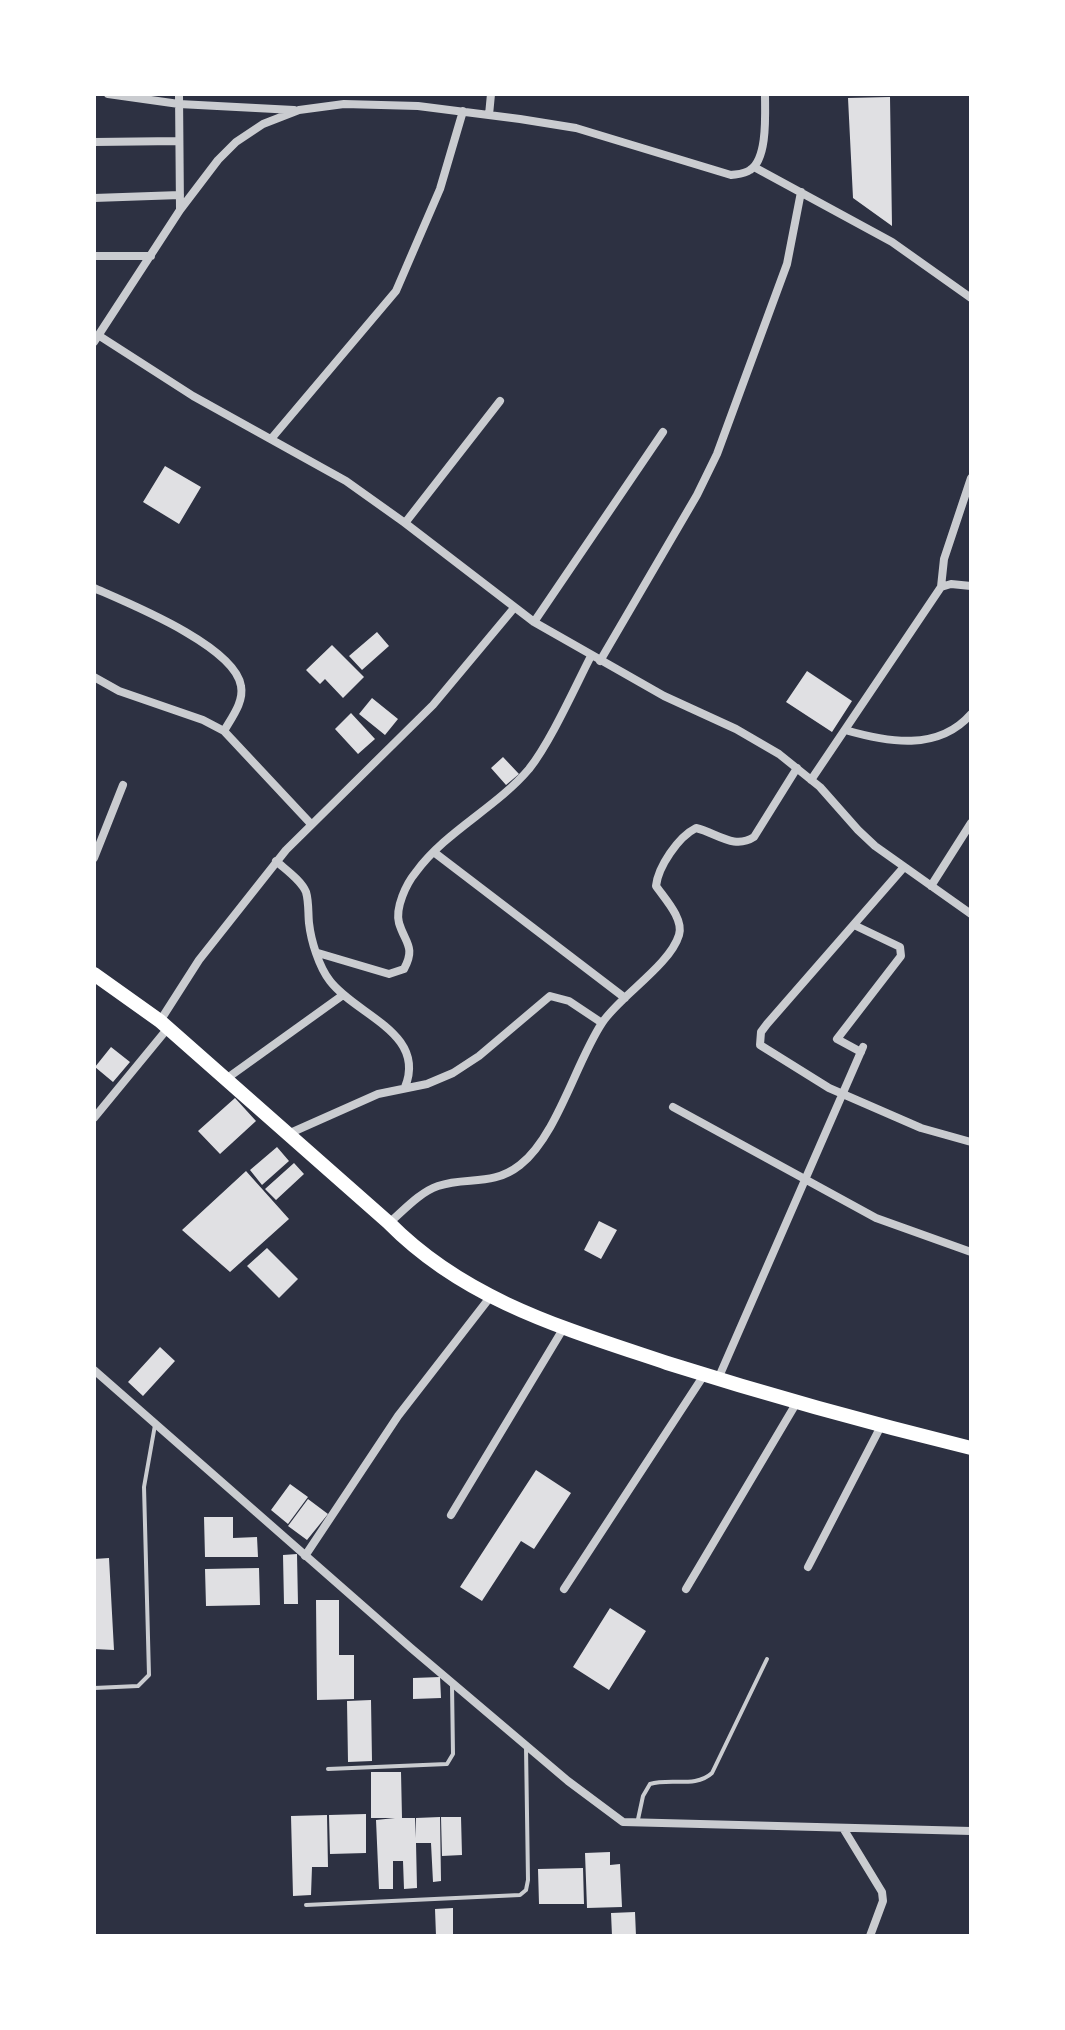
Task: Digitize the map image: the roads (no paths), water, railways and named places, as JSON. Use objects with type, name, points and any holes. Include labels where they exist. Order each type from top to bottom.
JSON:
[{"type":"main road","points":[[94,974],[164,1025],[416,1250],[465,1284],[563,1329],[711,1377],[881,1426],[971,1448]]},
{"type":"street","points":[[108,94],[179,104],[299,110],[344,104],[463,111],[576,128],[719,174],[739,174],[754,167],[759,159],[765,94]]},
{"type":"street","points":[[179,94],[180,210]]},
{"type":"street","points":[[343,94],[344,104]]},
{"type":"street","points":[[489,115],[491,94]]},
{"type":"street","points":[[299,110],[263,124],[236,142],[218,160],[180,210],[96,338],[346,481],[534,622],[664,696],[736,729],[797,768],[858,830],[971,914]]},
{"type":"street","points":[[271,439],[396,291],[440,189],[463,111]]},
{"type":"street","points":[[94,142],[179,141]]},
{"type":"street","points":[[754,167],[892,242],[971,298]]},
{"type":"street","points":[[600,661],[697,495],[717,454],[787,264],[801,192]]},
{"type":"street","points":[[94,198],[180,195]]},
{"type":"street","points":[[94,256],[151,256]]},
{"type":"street","points":[[405,523],[500,401]]},
{"type":"street","points":[[534,622],[663,432]]},
{"type":"street","points":[[811,780],[941,587],[944,559],[971,478]]},
{"type":"street","points":[[941,587],[951,584],[971,586]]},
{"type":"street","points":[[94,588],[180,628],[233,670],[240,680],[241,697],[224,731]]},
{"type":"street","points":[[94,1118],[164,1025],[199,960],[276,861],[433,705],[514,608]]},
{"type":"street","points":[[318,953],[389,974],[404,969],[410,951],[409,942],[398,921],[399,910],[416,871],[530,767],[591,656]]},
{"type":"street","points":[[94,677],[119,691],[189,715],[224,731],[311,824]]},
{"type":"street","points":[[845,730],[882,740],[919,741],[949,733],[971,714]]},
{"type":"street","points":[[389,1223],[437,1186],[491,1180],[520,1165],[534,1150],[563,1102],[602,1023],[650,973],[679,936],[676,916],[656,886],[659,874],[683,837],[696,828],[736,843],[746,842],[754,837],[797,768]]},
{"type":"street","points":[[94,858],[123,785]]},
{"type":"street","points":[[931,886],[971,823]]},
{"type":"street","points":[[435,853],[625,998]]},
{"type":"street","points":[[276,861],[299,881],[306,892],[309,926],[328,979],[343,995],[382,1022],[410,1059],[412,1072],[405,1087]]},
{"type":"street","points":[[904,867],[767,1024],[760,1041],[765,1050],[843,1094],[921,1128],[971,1142]]},
{"type":"street","points":[[564,1589],[711,1377],[807,1181],[862,1049],[837,1039],[901,956],[900,947],[854,925]]},
{"type":"street","points":[[226,1079],[343,995]]},
{"type":"street","points":[[288,1134],[378,1094],[427,1084],[453,1073],[479,1056],[550,996],[569,1001],[602,1023]]},
{"type":"street","points":[[673,1107],[889,1224],[971,1252]]},
{"type":"street","points":[[305,1556],[398,1416],[491,1296]]},
{"type":"street","points":[[451,1515],[563,1329]]},
{"type":"street","points":[[94,1370],[452,1683],[623,1822],[971,1831]]},
{"type":"street","points":[[686,1589],[797,1402]]},
{"type":"street","points":[[808,1567],[881,1426]]},
{"type":"street","points":[[843,1828],[882,1892],[883,1901],[870,1936]]},
{"type":"lane","points":[[94,1688],[138,1686],[149,1675],[144,1487],[155,1425]]},
{"type":"lane","points":[[637,1824],[643,1796],[650,1784],[698,1781],[712,1773],[767,1659]]},
{"type":"lane","points":[[328,1769],[447,1764],[453,1754],[452,1683]]},
{"type":"lane","points":[[306,1905],[520,1895],[526,1890],[528,1880],[526,1745]]}]
